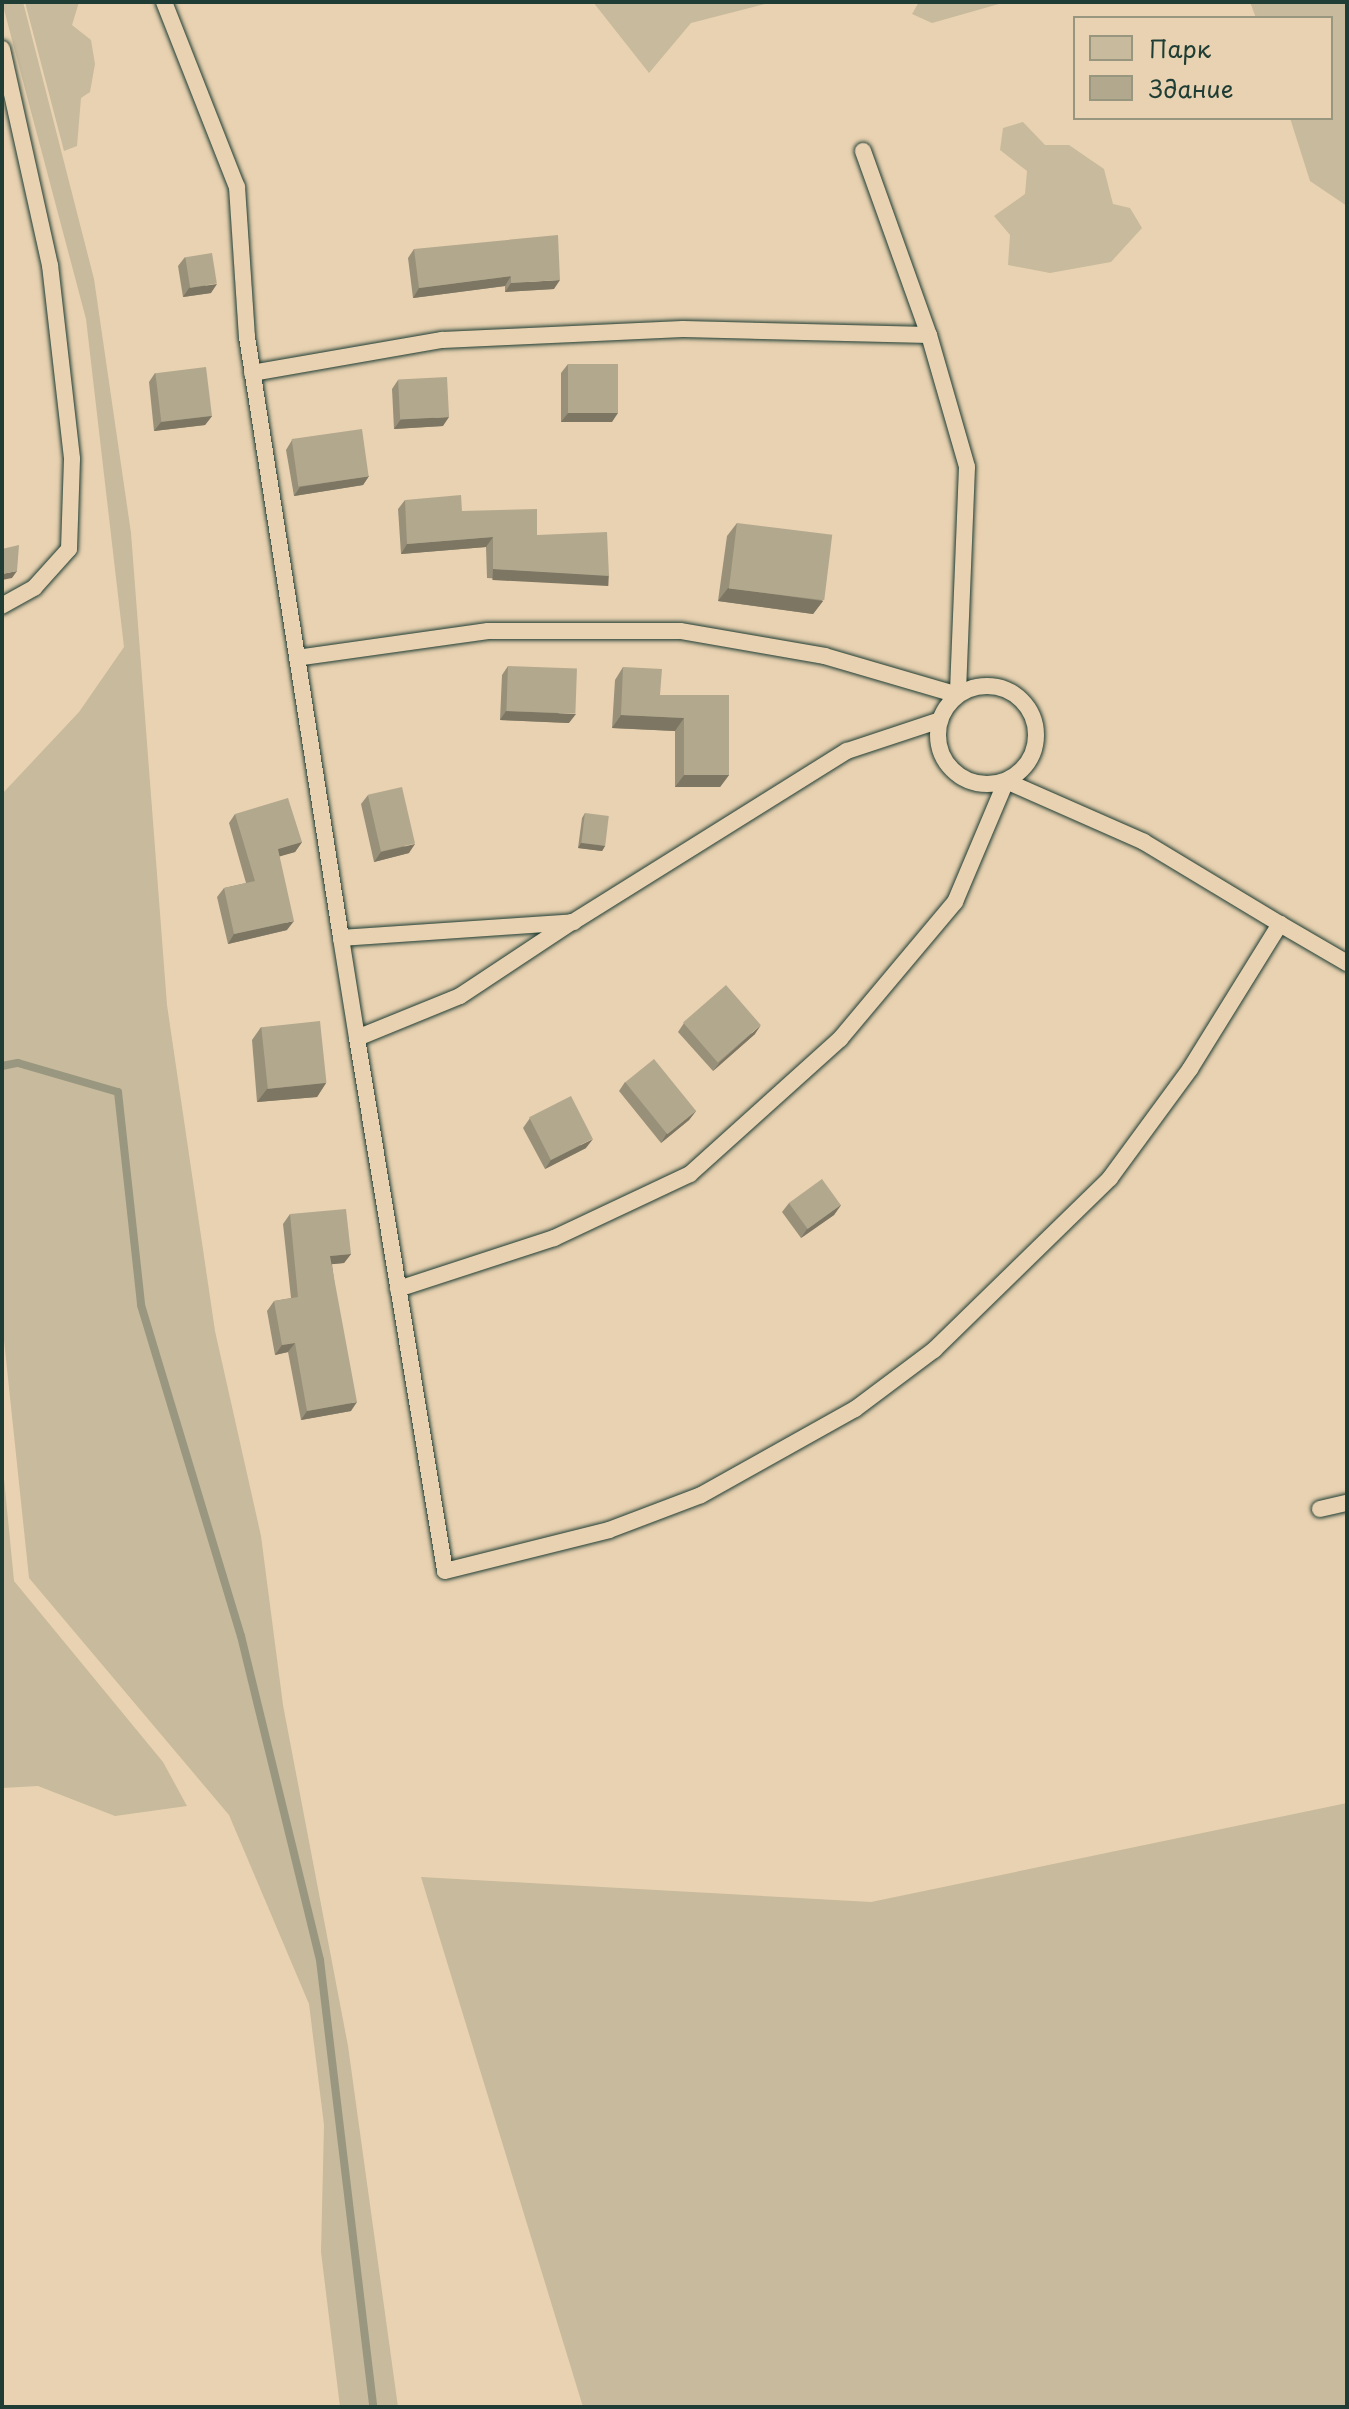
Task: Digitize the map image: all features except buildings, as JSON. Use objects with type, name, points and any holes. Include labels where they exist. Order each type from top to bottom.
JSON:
[{"type":"lane","points":[[164,2],[237,187],[252,373],[445,1571],[609,1530],[701,1495],[855,1409],[934,1350],[1110,1178],[1190,1069],[1280,924]]},
{"type":"lane","points":[[2,49],[50,265],[72,459],[69,549],[34,588],[2,606]]},
{"type":"lane","points":[[863,151],[929,335],[967,467],[958,695],[940,720],[940,752],[954,772],[975,783],[1006,781],[1144,842],[1347,963]]},
{"type":"lane","points":[[252,373],[442,340],[683,329],[929,335]]},
{"type":"lane","points":[[297,658],[488,631],[680,631],[825,656],[958,695],[990,686],[1021,699],[1031,712],[1036,745],[1006,781],[955,902],[840,1039],[690,1174],[554,1238],[398,1289]]},
{"type":"lane","points":[[357,1038],[460,996],[847,751],[940,720]]},
{"type":"lane","points":[[341,938],[573,922]]},
{"type":"lane","points":[[1320,1509],[1347,1503]]},
{"type":"green space","points":[[2,2],[23,2],[94,279],[131,533],[167,1005],[215,1331],[261,1536],[283,1705],[348,2046],[398,2407],[340,2407],[321,2252],[324,2125],[309,2004],[229,1815],[29,1578],[2,1321],[2,794],[79,712],[124,647],[86,319]]},
{"type":"green space","points":[[25,2],[79,2],[72,25],[91,40],[95,64],[90,92],[81,98],[77,146],[64,151]]},
{"type":"green space","points":[[593,2],[765,4],[691,23],[649,73]]},
{"type":"green space","points":[[919,2],[1006,2],[932,23],[912,14]]},
{"type":"green space","points":[[1250,2],[1347,2],[1347,206],[1310,181],[1291,120],[1333,120],[1333,16],[1255,16]]},
{"type":"green space","points":[[1023,122],[1045,145],[1069,145],[1104,169],[1113,204],[1130,208],[1142,228],[1111,262],[1050,273],[1008,265],[1010,235],[994,216],[1025,194],[1027,171],[1000,150],[1003,128]]},
{"type":"green space","points":[[2,1458],[14,1581],[163,1762],[187,1806],[115,1816],[38,1786],[2,1788]]},
{"type":"green space","points":[[1347,1803],[1347,2407],[583,2407],[421,1877],[871,1902]]},
{"type":"waterway","points":[[2,1066],[18,1063],[118,1092],[141,1305],[241,1636],[320,1960],[373,2407]]}]
